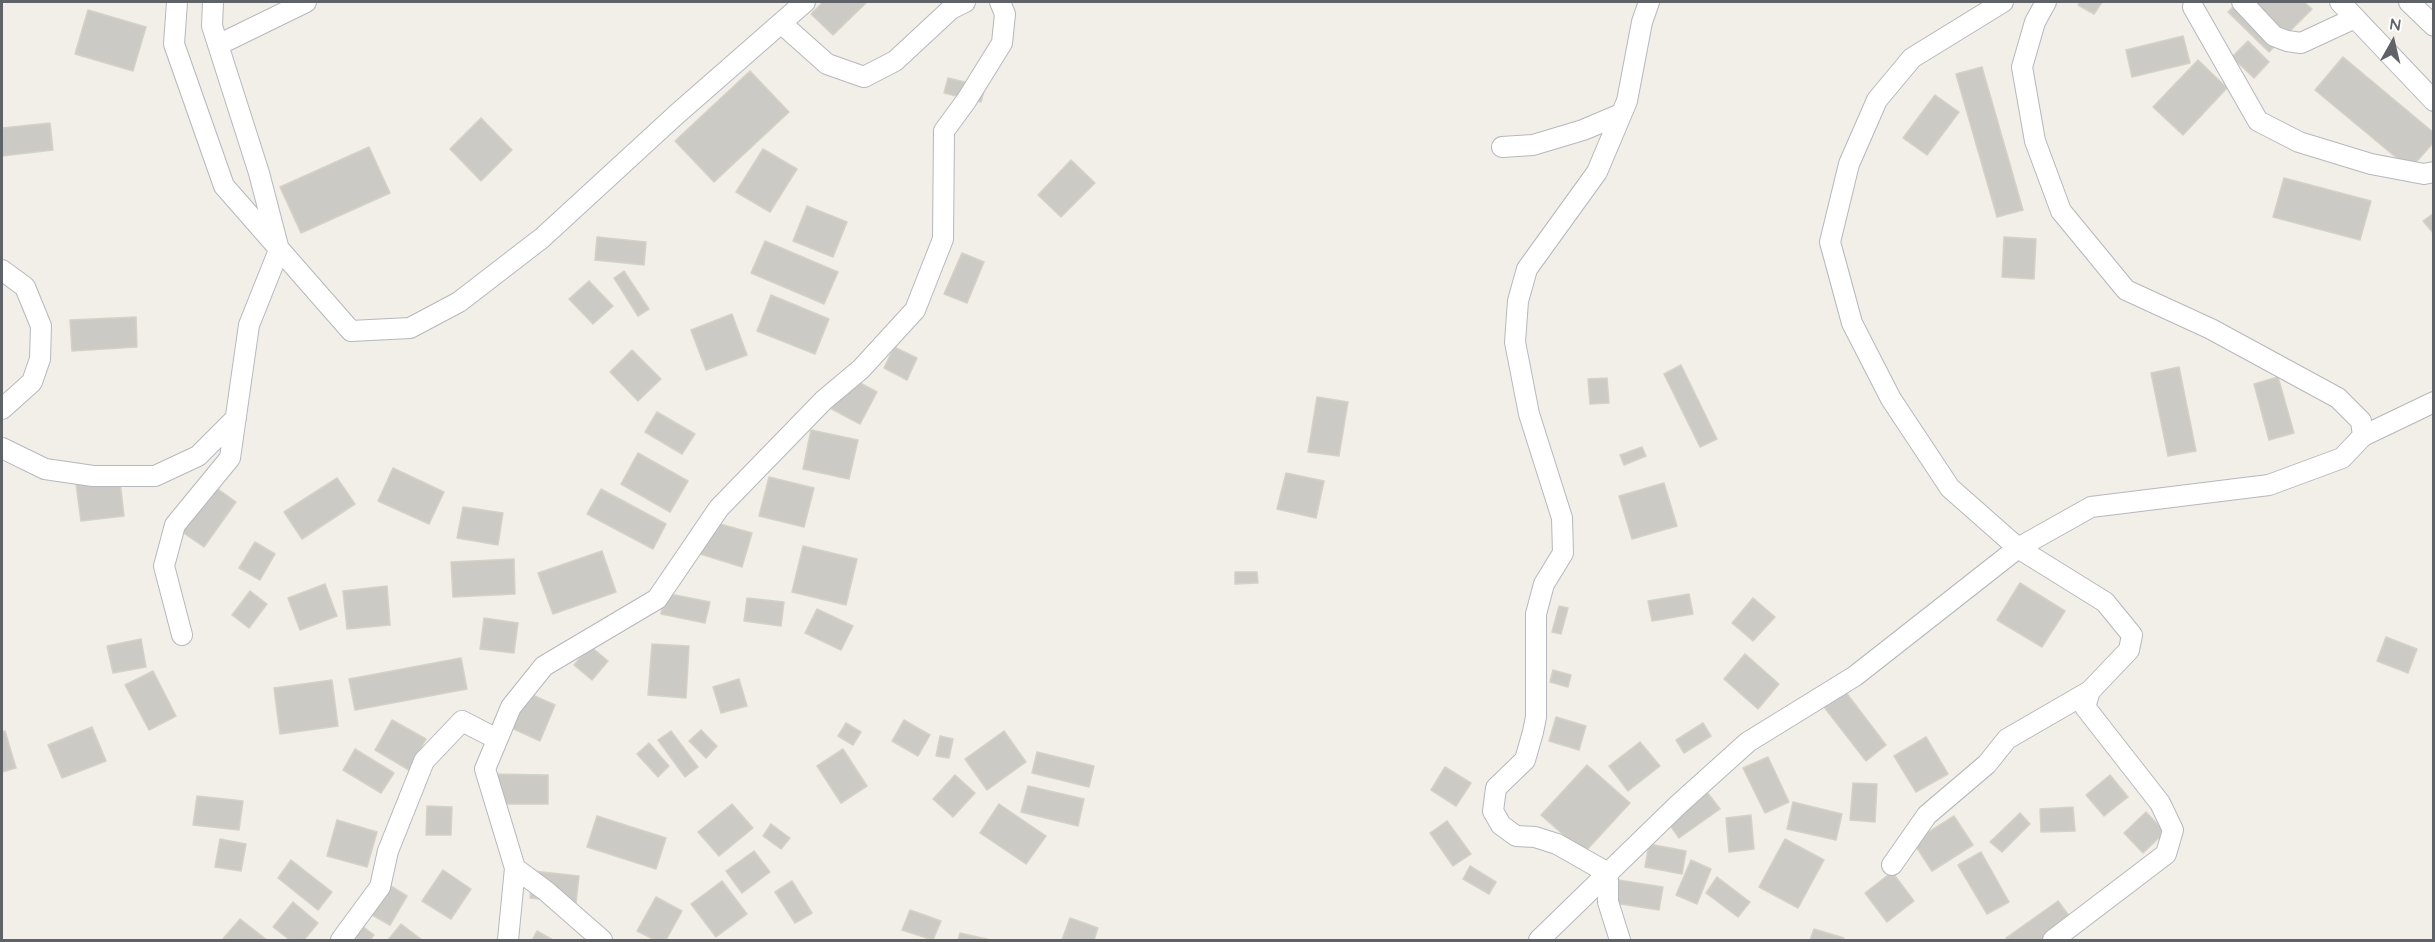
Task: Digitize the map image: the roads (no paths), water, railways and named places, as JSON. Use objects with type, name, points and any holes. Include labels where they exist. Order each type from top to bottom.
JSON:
[{"type":"street","points":[[177,2],[174,44],[224,186],[351,331],[410,328],[459,302],[542,238],[676,114],[805,2]]},
{"type":"street","points":[[182,635],[164,566],[175,525],[230,458],[249,325],[279,250],[259,173],[212,26],[213,2]]},
{"type":"street","points":[[218,45],[306,2]]},
{"type":"street","points":[[781,22],[827,64],[864,77],[895,61],[951,9],[965,2]]},
{"type":"street","points":[[508,940],[515,868],[485,769],[510,707],[544,666],[657,599],[719,508],[824,400],[861,369],[915,310],[943,239],[944,131],[966,101],[1002,43],[1005,14],[1000,2]]},
{"type":"street","points":[[1608,873],[1557,844],[1535,837],[1516,836],[1501,825],[1493,811],[1496,788],[1525,760],[1533,732],[1536,717],[1536,614],[1544,584],[1563,553],[1562,518],[1529,414],[1515,342],[1518,301],[1527,269],[1597,172],[1627,101],[1642,22],[1649,2]]},
{"type":"street","points":[[1892,866],[1927,816],[1988,764],[2007,739],[2090,691],[2129,650],[2132,635],[2105,602],[2018,549],[1950,488],[1891,399],[1852,323],[1830,242],[1849,164],[1877,100],[1912,58],[2003,2]]},
{"type":"street","points":[[2046,2],[2035,22],[2022,66],[2035,141],[2061,211],[2126,290],[2211,329],[2338,398],[2361,421],[2363,436]]},
{"type":"street","points":[[2242,2],[2274,36],[2301,43],[2355,18]]},
{"type":"street","points":[[2340,2],[2433,101]]},
{"type":"street","points":[[2409,2],[2433,26]]},
{"type":"street","points":[[2193,6],[2258,121],[2299,142],[2350,158],[2424,174],[2433,172]]},
{"type":"street","points":[[1502,147],[1533,145],[1583,130],[1621,114]]},
{"type":"street","points":[[2,270],[25,287],[41,326],[40,358],[32,382],[2,409]]},
{"type":"street","points":[[1539,940],[1679,804],[1748,742],[1855,676],[2018,549],[2091,507],[2269,485],[2342,458],[2363,436],[2433,402]]},
{"type":"street","points":[[2,448],[45,469],[93,476],[156,476],[198,456],[236,418]]},
{"type":"street","points":[[2053,940],[2166,854],[2173,830],[2160,803],[2085,707],[2090,691]]},
{"type":"street","points":[[341,940],[380,887],[388,851],[424,761],[462,722],[497,739]]},
{"type":"street","points":[[515,868],[546,891],[602,940]]},
{"type":"street","points":[[1608,873],[1608,902],[1620,940]]}]
